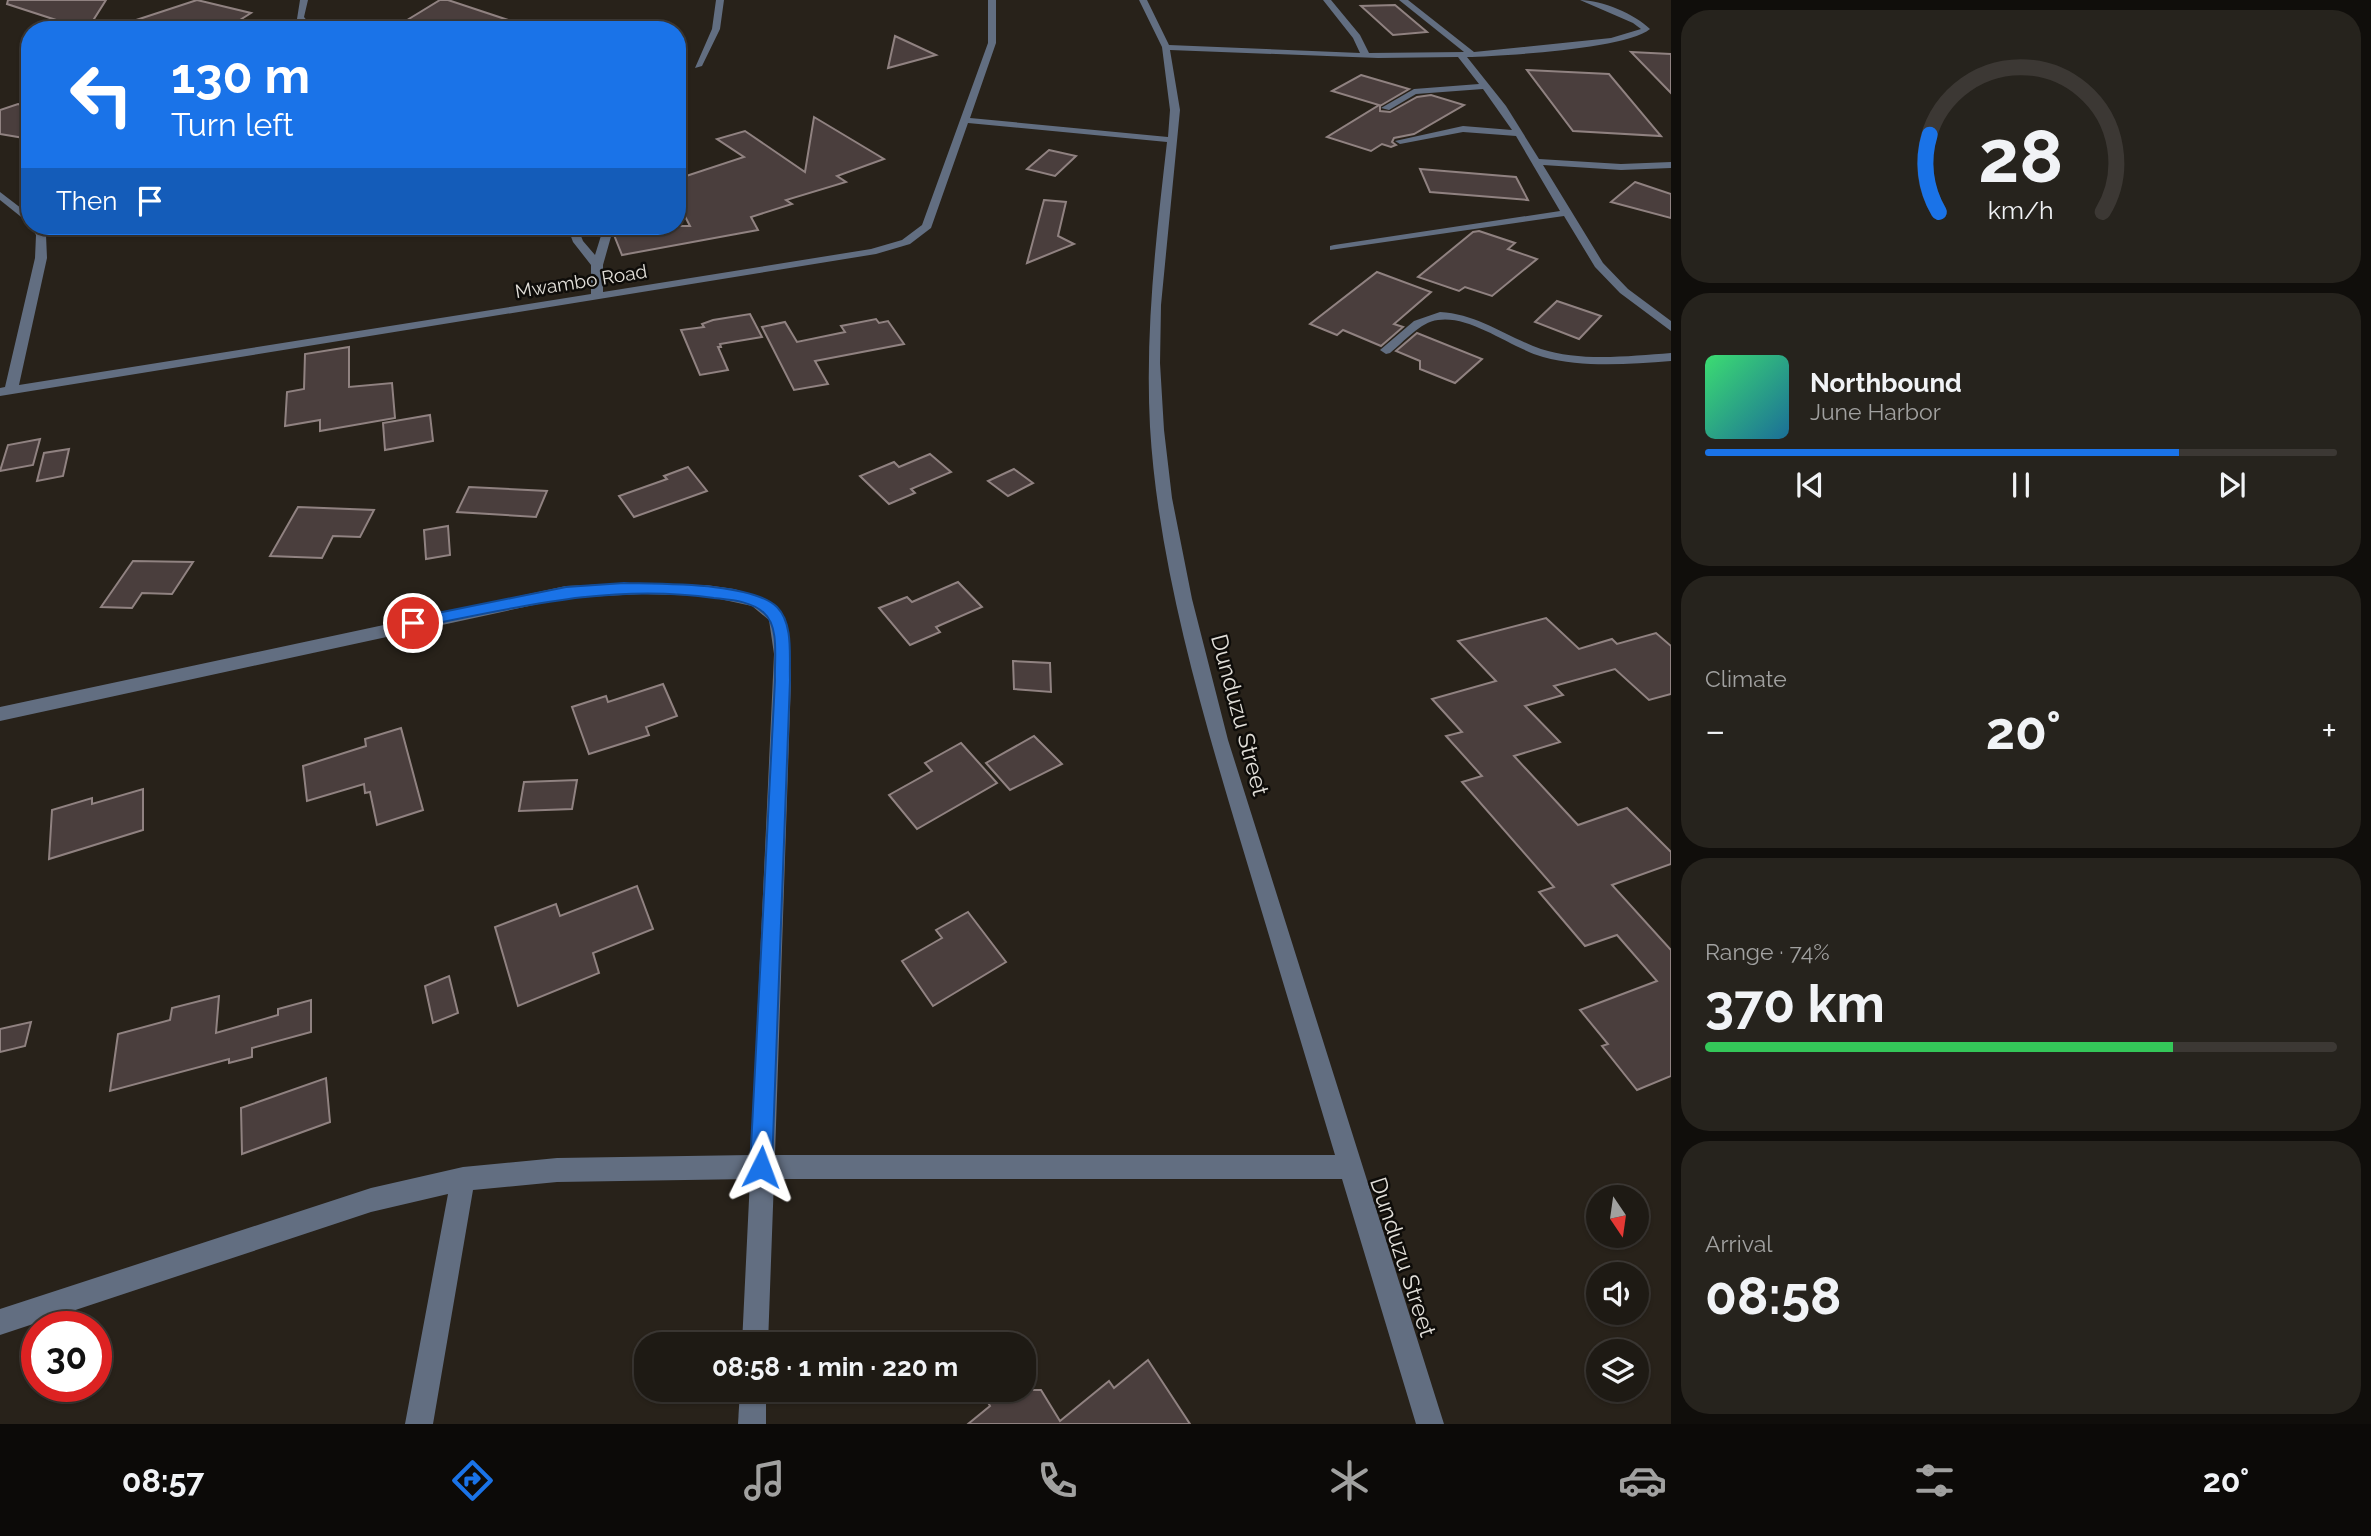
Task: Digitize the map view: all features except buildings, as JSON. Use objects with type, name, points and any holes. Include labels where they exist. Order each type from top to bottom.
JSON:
[{"type":"street","points":[[303,21],[300,17],[304,0]]},
{"type":"street","points":[[698,66],[716,29],[720,0]]},
{"type":"street","name":"Mwambo Road","points":[[5,391],[872,252],[906,242],[927,226],[966,120],[992,43],[992,0]]},
{"type":"street","name":"Dunduzu Street","points":[[1143,0],[1166,47],[1175,110],[1155,316],[1157,430],[1165,498],[1184,599],[1219,740],[1430,1424]]},
{"type":"street","points":[[1328,0],[1357,37],[1365,54]]},
{"type":"street","points":[[1403,0],[1466,54],[1485,86],[1520,134],[1565,213],[1610,277],[1671,327]]},
{"type":"street","points":[[1166,47],[1365,54],[1466,54],[1573,46],[1636,34],[1646,29],[1636,21],[1584,0]]},
{"type":"street","points":[[1386,108],[1414,92],[1485,86]]},
{"type":"street","points":[[966,120],[1172,140]]},
{"type":"street","points":[[1400,141],[1463,129],[1520,134]]},
{"type":"street","points":[[1536,162],[1621,167],[1671,165]]},
{"type":"street","points":[[0,195],[21,213]]},
{"type":"street","points":[[1334,248],[1565,213]]},
{"type":"street","points":[[5,391],[41,258],[41,235]]},
{"type":"street","points":[[575,235],[597,265]]},
{"type":"street","points":[[597,297],[597,265],[606,235]]},
{"type":"street","points":[[1387,350],[1427,318],[1442,316],[1459,318],[1538,352],[1561,357],[1671,357]]},
{"type":"street","points":[[0,714],[566,592],[624,588],[688,589],[755,601],[772,611],[781,630],[782,680],[755,1332]]},
{"type":"street","points":[[0,1322],[371,1200],[463,1179],[557,1170],[761,1167],[1349,1167]]},
{"type":"street","points":[[419,1424],[463,1179]]},
{"type":"street","points":[[752,1424],[753,1402]]},
{"type":"route","points":[[413,623],[566,592],[624,588],[688,589],[755,601],[772,611],[781,630],[782,680],[761,1167]]}]
